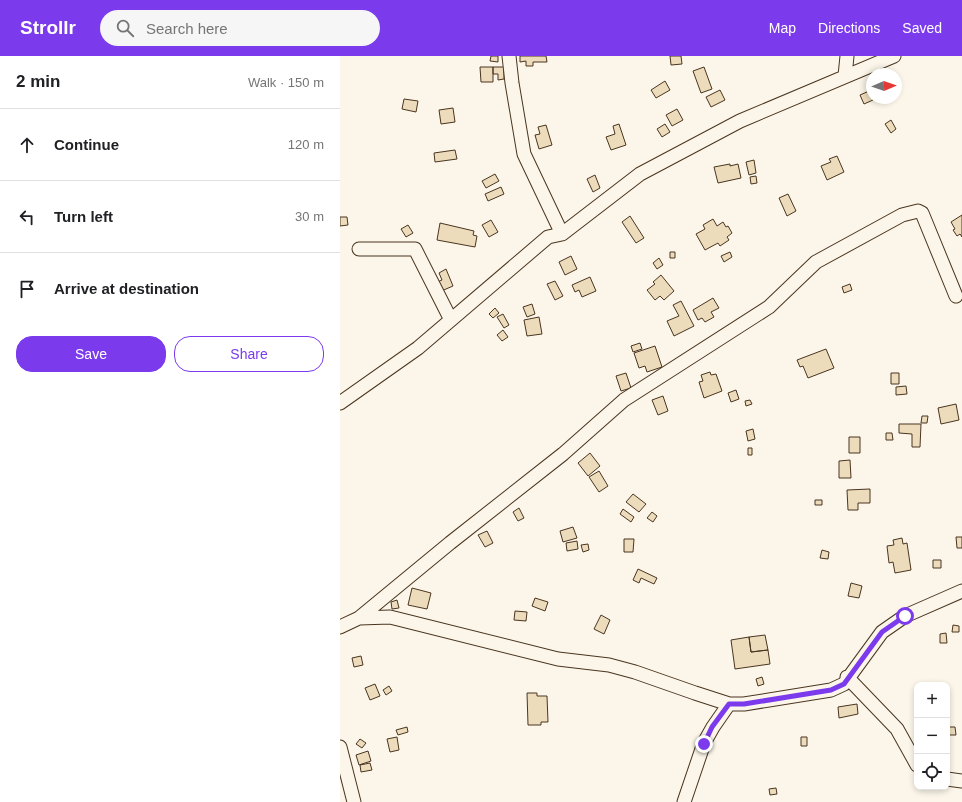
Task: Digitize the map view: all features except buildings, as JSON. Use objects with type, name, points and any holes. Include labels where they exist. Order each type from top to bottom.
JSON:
[{"type":"street","points":[[509,56],[524,154],[562,234]]},
{"type":"street","points":[[845,76],[847,56]]},
{"type":"street","points":[[340,403],[418,348],[548,237],[562,234],[640,174],[740,121],[894,56]]},
{"type":"street","points":[[340,627],[359,618],[450,543],[563,454],[624,400],[769,307],[816,262],[902,215],[918,211],[922,213],[956,296]]},
{"type":"street","points":[[359,249],[415,249],[451,320]]},
{"type":"street","points":[[359,618],[390,617],[558,659],[609,665],[635,672],[729,704],[744,704],[831,690],[844,684],[882,632],[905,616],[962,591]]},
{"type":"street","points":[[848,677],[897,729],[914,760]]},
{"type":"street","points":[[684,802],[704,744],[712,727],[729,704]]},
{"type":"street","points":[[340,747],[354,802]]},
{"type":"street","points":[[950,779],[962,781]]},
{"type":"route","points":[[704,744],[712,727],[729,704],[744,704],[831,690],[844,684],[882,632],[905,616]]}]
